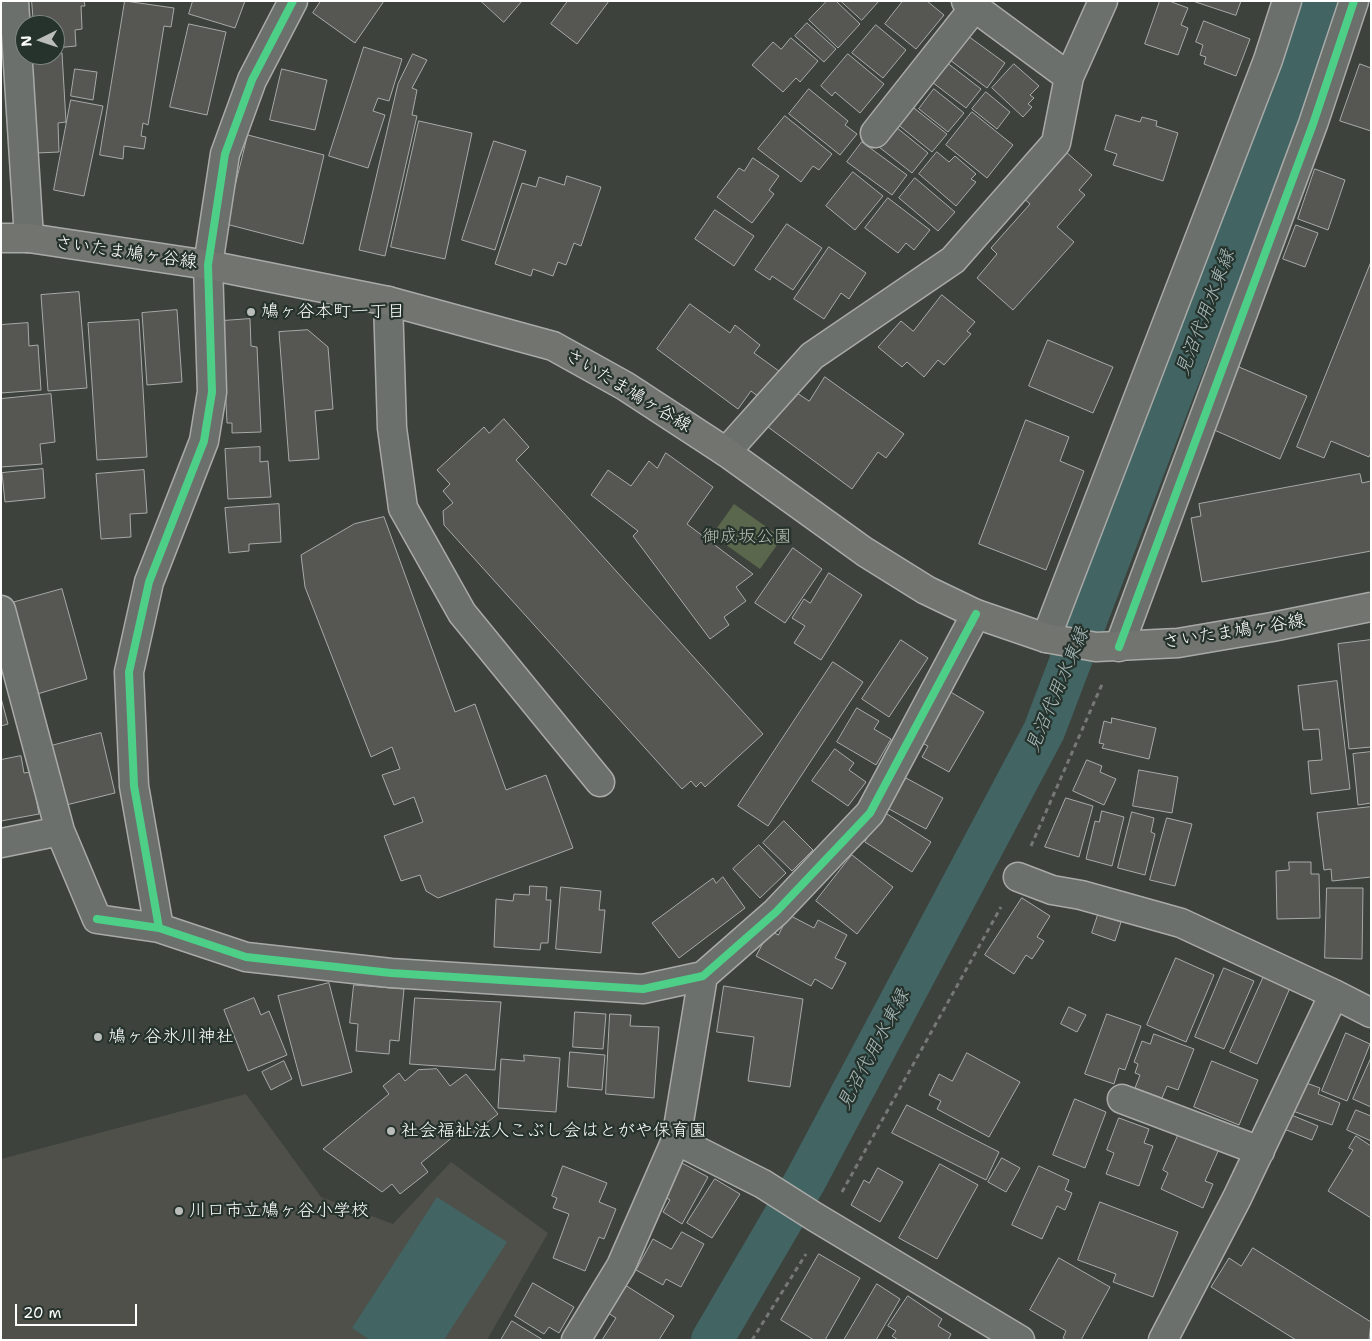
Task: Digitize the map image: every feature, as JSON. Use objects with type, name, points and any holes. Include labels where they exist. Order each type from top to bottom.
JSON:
[{"type":"main road","name":"さいたま鳩ヶ谷線","points":[[1,238],[29,238],[208,265],[388,301],[553,346],[625,386],[726,452],[866,552],[926,590],[976,614],[1052,640],[1107,647],[1188,642],[1371,607]]},
{"type":"street","points":[[14,1],[29,238]]},
{"type":"street","points":[[159,928],[134,786],[129,672],[149,582],[204,441],[212,392],[208,265],[225,154],[252,80],[293,1]]},
{"type":"street","points":[[726,452],[812,356],[953,260],[1056,143],[1069,77],[1103,1]]},
{"type":"street","points":[[1052,640],[1268,60],[1287,1]]},
{"type":"street","points":[[1107,647],[1313,124],[1354,1]]},
{"type":"street","points":[[875,133],[970,5],[1069,77]]},
{"type":"street","points":[[388,301],[392,428],[403,508],[462,613],[600,782]]},
{"type":"street","points":[[1,610],[60,831],[97,919],[159,928],[246,957],[391,973],[643,989],[703,976],[776,912],[870,813],[976,614]]},
{"type":"street","points":[[1,843],[60,831]]},
{"type":"street","points":[[1018,877],[1052,890],[1082,895],[1181,923],[1334,994],[1369,1004]]},
{"type":"street","points":[[576,1340],[621,1266],[676,1140],[703,976]]},
{"type":"street","points":[[1163,1340],[1237,1198],[1334,994]]},
{"type":"street","points":[[1122,1099],[1260,1151]]},
{"type":"street","points":[[676,1140],[763,1184],[1005,1336]]},
{"type":"path","points":[[752,1340],[825,1223],[1018,877],[1107,647]]},
{"type":"shaded area","name":"川口市立鳩ヶ谷小学校","points":[[246,1094],[321,1197],[393,1224],[451,1162],[548,1233],[487,1340],[1,1340],[1,1159]]},
{"type":"green space","name":"御成坂公園","points":[[734,504],[782,538],[760,569],[712,535]]},
{"type":"water","points":[[437,1197],[507,1242],[444,1340],[370,1340],[352,1328]]},
{"type":"building","points":[[32,1],[84,1],[85,6],[81,6],[82,29],[75,30],[76,46],[65,47],[65,15],[33,15]]},
{"type":"building","points":[[125,1],[174,8],[171,27],[164,26],[148,125],[143,123],[141,136],[146,137],[144,149],[124,146],[123,159],[100,155]]},
{"type":"building","points":[[193,1],[245,1],[235,28],[189,14]]},
{"type":"building","points":[[321,1],[384,1],[355,43],[313,13]]},
{"type":"building","points":[[481,1],[522,1],[504,22]]},
{"type":"building","points":[[568,1],[609,1],[577,44],[551,24]]},
{"type":"building","points":[[827,1],[836,1],[860,24],[838,48],[809,20]]},
{"type":"building","points":[[841,1],[879,1],[862,20]]},
{"type":"building","points":[[903,1],[927,1],[944,15],[916,49],[885,24]]},
{"type":"building","points":[[1160,1],[1169,1],[1188,8],[1181,25],[1188,28],[1178,55],[1145,44]]},
{"type":"building","points":[[1193,1],[1241,1],[1236,15]]},
{"type":"building","points":[[1204,21],[1250,39],[1236,76],[1204,64],[1206,57],[1200,55],[1203,45],[1196,42]]},
{"type":"building","points":[[807,23],[836,49],[824,62],[795,36]]},
{"type":"building","points":[[189,24],[226,32],[207,115],[170,107]]},
{"type":"building","points":[[876,25],[906,50],[883,78],[852,53]]},
{"type":"building","points":[[968,36],[1005,63],[987,88],[950,60]]},
{"type":"building","points":[[791,38],[818,61],[800,82],[796,78],[783,92],[752,65],[773,42],[781,49]]},
{"type":"building","points":[[364,47],[402,59],[389,101],[378,98],[373,111],[385,115],[368,168],[329,156]]},
{"type":"building","points":[[413,54],[427,60],[412,88],[417,90],[412,115],[417,116],[385,256],[359,250],[398,84]]},
{"type":"building","points":[[848,54],[884,84],[860,113],[835,92],[832,96],[821,86]]},
{"type":"building","points":[[942,59],[981,89],[966,108],[928,79]]},
{"type":"building","points":[[1014,64],[1039,86],[1030,95],[1034,98],[1028,104],[1032,107],[1023,117],[992,88]]},
{"type":"building","points":[[1360,64],[1371,68],[1371,131],[1340,121]]},
{"type":"building","points":[[32,65],[63,65],[66,122],[58,123],[59,152],[37,153]]},
{"type":"building","points":[[75,69],[97,72],[93,100],[71,96]]},
{"type":"building","points":[[282,69],[327,80],[315,130],[270,120]]},
{"type":"building","points":[[809,89],[848,121],[845,125],[857,134],[840,155],[789,114]]},
{"type":"building","points":[[934,89],[964,113],[948,132],[919,109]]},
{"type":"building","points":[[986,92],[1010,112],[997,129],[972,109]]},
{"type":"building","points":[[71,100],[103,106],[84,196],[54,190]]},
{"type":"building","points":[[910,105],[947,134],[932,152],[896,123]]},
{"type":"building","points":[[972,112],[1013,145],[987,178],[946,145]]},
{"type":"building","points":[[1116,115],[1140,122],[1142,117],[1157,121],[1156,126],[1178,133],[1163,181],[1113,165],[1117,154],[1105,150]]},
{"type":"building","points":[[785,116],[832,154],[819,170],[813,166],[801,182],[758,149]]},
{"type":"building","points":[[419,121],[472,133],[445,259],[391,247]]},
{"type":"building","points":[[896,127],[928,153],[912,173],[879,147]]},
{"type":"building","points":[[248,135],[324,155],[303,244],[226,224]]},
{"type":"building","points":[[494,141],[526,151],[495,250],[462,240]]},
{"type":"building","points":[[862,142],[907,175],[892,195],[847,162]]},
{"type":"building","points":[[937,152],[949,162],[955,156],[976,174],[971,179],[976,182],[956,206],[919,174]]},
{"type":"building","points":[[1066,152],[1092,175],[1079,190],[1085,195],[1057,227],[1074,242],[1013,310],[977,278],[997,254],[991,248],[1030,204],[1020,195]]},
{"type":"building","points":[[753,158],[779,176],[769,190],[774,194],[752,223],[717,197],[739,168],[744,171]]},
{"type":"building","points":[[1315,169],[1345,180],[1328,230],[1298,219]]},
{"type":"building","points":[[853,172],[883,196],[855,230],[826,206]]},
{"type":"building","points":[[567,176],[601,187],[581,246],[574,243],[566,265],[558,262],[553,276],[533,269],[531,276],[495,264],[522,183],[536,187],[539,177],[564,185]]},
{"type":"building","points":[[915,178],[955,212],[938,231],[899,198]]},
{"type":"building","points":[[888,198],[930,230],[914,250],[906,243],[898,253],[865,228]]},
{"type":"building","points":[[715,210],[754,236],[734,266],[695,239]]},
{"type":"building","points":[[787,224],[822,248],[793,290],[772,276],[770,280],[755,270]]},
{"type":"building","points":[[1296,225],[1318,233],[1305,267],[1283,259]]},
{"type":"building","points":[[829,247],[866,273],[849,299],[841,293],[824,319],[794,299]]},
{"type":"building","points":[[1371,262],[1371,453],[1369,457],[1331,441],[1324,458],[1297,447]]},
{"type":"building","points":[[79,292],[87,388],[48,391],[41,295]]},
{"type":"building","points":[[942,295],[975,322],[967,331],[971,334],[944,365],[938,360],[924,377],[907,362],[902,367],[878,347],[901,321],[913,331]]},
{"type":"building","points":[[690,304],[730,333],[735,325],[760,345],[754,353],[779,371],[759,397],[751,391],[738,409],[657,349]]},
{"type":"building","points":[[177,310],[182,382],[147,385],[142,313]]},
{"type":"building","points":[[250,319],[251,346],[257,347],[261,432],[232,433],[232,423],[227,423],[222,321]]},
{"type":"building","points":[[139,320],[147,457],[97,460],[88,323]]},
{"type":"building","points":[[28,323],[29,346],[38,345],[41,390],[1,393],[1,325]]},
{"type":"building","points":[[308,330],[328,347],[333,409],[315,411],[319,459],[289,461],[279,332]]},
{"type":"building","points":[[1048,340],[1113,367],[1093,413],[1029,386]]},
{"type":"building","points":[[1239,367],[1307,396],[1280,459],[1212,429]]},
{"type":"building","points":[[825,377],[904,434],[886,458],[878,452],[852,489],[768,427],[794,391],[809,401]]},
{"type":"building","points":[[51,394],[55,442],[40,444],[42,464],[1,467],[1,399]]},
{"type":"building","points":[[504,419],[529,447],[516,460],[763,734],[705,787],[701,782],[696,787],[691,781],[682,789],[444,525],[443,511],[453,503],[443,491],[450,484],[437,470],[484,427],[489,433]]},
{"type":"building","points":[[1026,420],[1069,437],[1060,461],[1084,471],[1046,570],[979,544]]},
{"type":"building","points":[[260,447],[260,462],[268,461],[271,497],[228,499],[225,449]]},
{"type":"building","points":[[666,453],[713,487],[687,524],[753,574],[736,587],[746,601],[724,617],[729,625],[710,639],[633,536],[638,531],[591,495],[608,470],[631,486],[649,461],[657,468]]},
{"type":"building","points":[[43,469],[45,498],[5,502],[2,473]]},
{"type":"building","points":[[144,470],[147,513],[130,514],[131,537],[101,539],[96,474]]},
{"type":"building","points":[[1360,474],[1362,483],[1371,481],[1371,551],[1202,582],[1191,518],[1201,516],[1199,504]]},
{"type":"building","points":[[279,504],[281,542],[249,544],[249,551],[229,553],[225,508]]},
{"type":"building","points":[[384,517],[455,712],[475,704],[506,790],[546,775],[573,848],[438,898],[426,891],[420,875],[401,881],[384,836],[423,822],[414,797],[394,805],[382,775],[400,769],[392,747],[371,757],[305,587],[301,555],[354,524]]},
{"type":"building","points":[[793,548],[822,569],[785,623],[755,603]]},
{"type":"building","points":[[829,573],[862,595],[821,660],[794,643],[805,626],[792,618],[804,599],[810,603]]},
{"type":"building","points":[[62,589],[87,679],[34,695],[8,604]]},
{"type":"building","points":[[901,640],[928,658],[889,717],[862,699]]},
{"type":"building","points":[[1371,640],[1371,747],[1349,749],[1338,644]]},
{"type":"building","points":[[833,662],[863,682],[768,826],[738,806]]},
{"type":"building","points":[[1337,681],[1350,789],[1311,794],[1308,761],[1322,760],[1319,729],[1303,730],[1298,686]]},
{"type":"building","points":[[949,691],[984,712],[949,772],[922,757],[928,746],[920,742]]},
{"type":"building","points":[[1,698],[8,724],[1,726]]},
{"type":"building","points":[[857,708],[879,721],[874,729],[891,739],[876,765],[837,742]]},
{"type":"building","points":[[1112,718],[1156,728],[1149,759],[1102,748],[1104,744],[1099,743],[1104,721],[1111,723]]},
{"type":"building","points":[[101,733],[115,793],[62,806],[47,747]]},
{"type":"building","points":[[835,749],[854,763],[849,770],[866,782],[848,806],[812,781]]},
{"type":"building","points":[[1371,752],[1371,803],[1358,805],[1353,754]]},
{"type":"building","points":[[21,756],[24,773],[31,772],[39,814],[1,821],[1,760]]},
{"type":"building","points":[[1087,760],[1102,766],[1100,772],[1116,779],[1104,805],[1073,791]]},
{"type":"building","points":[[1139,770],[1178,777],[1172,813],[1133,806]]},
{"type":"building","points":[[906,778],[943,798],[926,829],[889,809]]},
{"type":"building","points":[[1066,798],[1093,806],[1079,857],[1045,847]]},
{"type":"building","points":[[1371,807],[1371,877],[1332,881],[1331,869],[1324,870],[1317,813]]},
{"type":"building","points":[[1102,811],[1124,817],[1112,866],[1086,859],[1095,821],[1099,822]]},
{"type":"building","points":[[884,812],[931,842],[912,872],[865,842]]},
{"type":"building","points":[[1132,812],[1154,818],[1151,832],[1155,834],[1145,875],[1118,868]]},
{"type":"building","points":[[1167,818],[1192,824],[1175,886],[1150,880]]},
{"type":"building","points":[[784,821],[813,850],[792,871],[763,843]]},
{"type":"building","points":[[759,845],[786,873],[760,898],[733,869]]},
{"type":"building","points":[[852,855],[893,887],[857,934],[816,901]]},
{"type":"building","points":[[1289,862],[1311,862],[1311,874],[1319,874],[1320,918],[1277,919],[1276,871],[1289,870]]},
{"type":"building","points":[[723,877],[745,908],[679,958],[652,923],[713,878],[716,883]]},
{"type":"building","points":[[530,886],[547,887],[546,900],[551,900],[548,943],[541,943],[540,950],[494,947],[496,899],[513,901],[514,894],[529,895]]},
{"type":"building","points":[[561,887],[601,891],[599,910],[605,910],[601,953],[556,949]]},
{"type":"building","points":[[1327,888],[1363,888],[1362,959],[1325,958]]},
{"type":"building","points":[[1022,898],[1050,916],[1037,937],[1044,941],[1032,959],[1026,955],[1014,974],[985,955]]},
{"type":"building","points":[[789,915],[814,928],[818,920],[847,935],[835,958],[846,963],[832,989],[815,979],[811,986],[756,956],[770,930],[778,935]]},
{"type":"building","points":[[1098,915],[1121,922],[1115,941],[1092,933]]},
{"type":"building","points":[[1176,958],[1214,975],[1186,1042],[1147,1025]]},
{"type":"building","points":[[1224,968],[1254,981],[1224,1049],[1195,1037]]},
{"type":"building","points":[[1264,976],[1290,988],[1257,1064],[1230,1052]]},
{"type":"building","points":[[329,983],[352,1072],[302,1086],[278,996]]},
{"type":"building","points":[[354,985],[404,989],[399,1041],[390,1040],[389,1054],[356,1051],[358,1024],[350,1023]]},
{"type":"building","points":[[724,986],[803,999],[790,1087],[748,1081],[754,1037],[717,1032]]},
{"type":"building","points":[[254,998],[261,1015],[269,1011],[287,1055],[248,1071],[224,1010]]},
{"type":"building","points":[[415,998],[501,1002],[495,1070],[410,1064]]},
{"type":"building","points":[[1069,1007],[1086,1015],[1077,1032],[1061,1024]]},
{"type":"building","points":[[575,1012],[606,1014],[603,1049],[573,1047]]},
{"type":"building","points":[[610,1014],[631,1015],[630,1026],[659,1027],[654,1098],[606,1094]]},
{"type":"building","points":[[1107,1014],[1141,1026],[1125,1070],[1119,1068],[1114,1084],[1085,1074]]},
{"type":"building","points":[[1346,1033],[1370,1044],[1347,1101],[1322,1091]]},
{"type":"building","points":[[1154,1034],[1194,1049],[1178,1090],[1167,1086],[1162,1098],[1135,1088],[1140,1075],[1135,1073],[1138,1064],[1134,1062],[1142,1041],[1150,1044]]},
{"type":"building","points":[[570,1052],[605,1055],[602,1090],[568,1087]]},
{"type":"building","points":[[967,1053],[1020,1082],[989,1137],[937,1109],[941,1101],[929,1095],[939,1074],[952,1081]]},
{"type":"building","points":[[524,1055],[560,1058],[556,1112],[498,1108],[501,1059],[524,1061]]},
{"type":"building","points":[[1371,1058],[1371,1107],[1353,1099]]},
{"type":"building","points":[[284,1061],[292,1079],[271,1090],[262,1072]]},
{"type":"building","points":[[1212,1061],[1258,1080],[1239,1125],[1194,1107]]},
{"type":"building","points":[[437,1069],[450,1086],[466,1074],[498,1114],[471,1135],[465,1127],[421,1163],[428,1172],[400,1194],[392,1184],[382,1192],[323,1149],[389,1094],[383,1086],[399,1073],[405,1081],[418,1070]]},
{"type":"building","points":[[1301,1081],[1320,1088],[1318,1094],[1340,1103],[1332,1125],[1290,1110]]},
{"type":"building","points":[[1075,1099],[1106,1112],[1085,1168],[1053,1155]]},
{"type":"building","points":[[907,1105],[999,1152],[986,1180],[892,1133]]},
{"type":"building","points":[[1356,1110],[1371,1116],[1371,1141],[1347,1130]]},
{"type":"building","points":[[1289,1114],[1318,1126],[1312,1140],[1284,1129]]},
{"type":"building","points":[[1119,1118],[1149,1129],[1144,1143],[1153,1146],[1139,1186],[1106,1174],[1114,1153],[1107,1150]]},
{"type":"building","points":[[1180,1131],[1219,1149],[1205,1181],[1213,1184],[1203,1208],[1161,1189],[1168,1173],[1163,1170]]},
{"type":"building","points":[[1356,1136],[1371,1146],[1371,1218],[1328,1191],[1353,1150],[1349,1148]]},
{"type":"building","points":[[1002,1158],[1020,1168],[1006,1192],[988,1182]]},
{"type":"building","points":[[682,1163],[708,1177],[682,1224],[663,1212],[670,1200],[663,1196]]},
{"type":"building","points":[[940,1164],[978,1185],[937,1259],[899,1238]]},
{"type":"building","points":[[563,1166],[607,1183],[599,1202],[616,1209],[604,1239],[599,1237],[585,1271],[553,1258],[569,1214],[553,1208],[557,1198],[552,1196]]},
{"type":"building","points":[[1039,1166],[1069,1180],[1065,1190],[1072,1193],[1065,1210],[1057,1206],[1042,1239],[1012,1225]]},
{"type":"building","points":[[878,1168],[903,1182],[880,1222],[851,1205],[864,1180],[869,1183]]},
{"type":"building","points":[[715,1179],[740,1194],[712,1238],[687,1223]]},
{"type":"building","points":[[1100,1202],[1178,1232],[1153,1297],[1113,1282],[1116,1274],[1078,1260]]},
{"type":"building","points":[[682,1232],[704,1244],[681,1287],[666,1279],[663,1285],[636,1270],[653,1239],[671,1249]]},
{"type":"building","points":[[1253,1248],[1371,1322],[1369,1340],[1296,1340],[1211,1287],[1229,1258],[1241,1266]]},
{"type":"building","points":[[819,1254],[860,1278],[825,1340],[814,1340],[781,1320]]},
{"type":"building","points":[[1059,1258],[1110,1287],[1081,1340],[1066,1340],[1063,1338],[1066,1331],[1030,1310]]},
{"type":"building","points":[[533,1283],[574,1307],[559,1333],[549,1327],[544,1334],[515,1316]]},
{"type":"building","points":[[877,1284],[900,1299],[876,1340],[844,1340]]},
{"type":"building","points":[[625,1285],[674,1316],[659,1340],[602,1340],[616,1318],[608,1313]]},
{"type":"building","points":[[908,1296],[942,1319],[938,1326],[951,1334],[948,1340],[898,1340],[892,1336],[896,1331],[888,1326]]},
{"type":"building","points":[[512,1321],[543,1340],[501,1340]]},
{"type":"waterway","name":"見沼代用水東縁","points":[[712,1340],[805,1181],[1044,731],[1174,389],[1286,107],[1320,1]]},
{"type":"cycle path","points":[[97,919],[159,928],[134,786],[129,672],[149,582],[204,441],[212,392],[208,265],[225,154],[252,80],[293,1]]},
{"type":"cycle path","points":[[1119,647],[1313,124],[1354,1]]},
{"type":"cycle path","points":[[159,928],[246,957],[391,973],[643,989],[703,976],[776,912],[870,813],[976,614]]},
{"type":"place","name":"鳩ヶ谷本町一丁目","points":[[251,312]]},
{"type":"place","name":"鳩ヶ谷氷川神社","points":[[98,1037]]},
{"type":"place","name":"社会福祉法人こぶし会はとがや保育園","points":[[391,1131]]},
{"type":"place","name":"川口市立鳩ヶ谷小学校","points":[[179,1211]]}]
